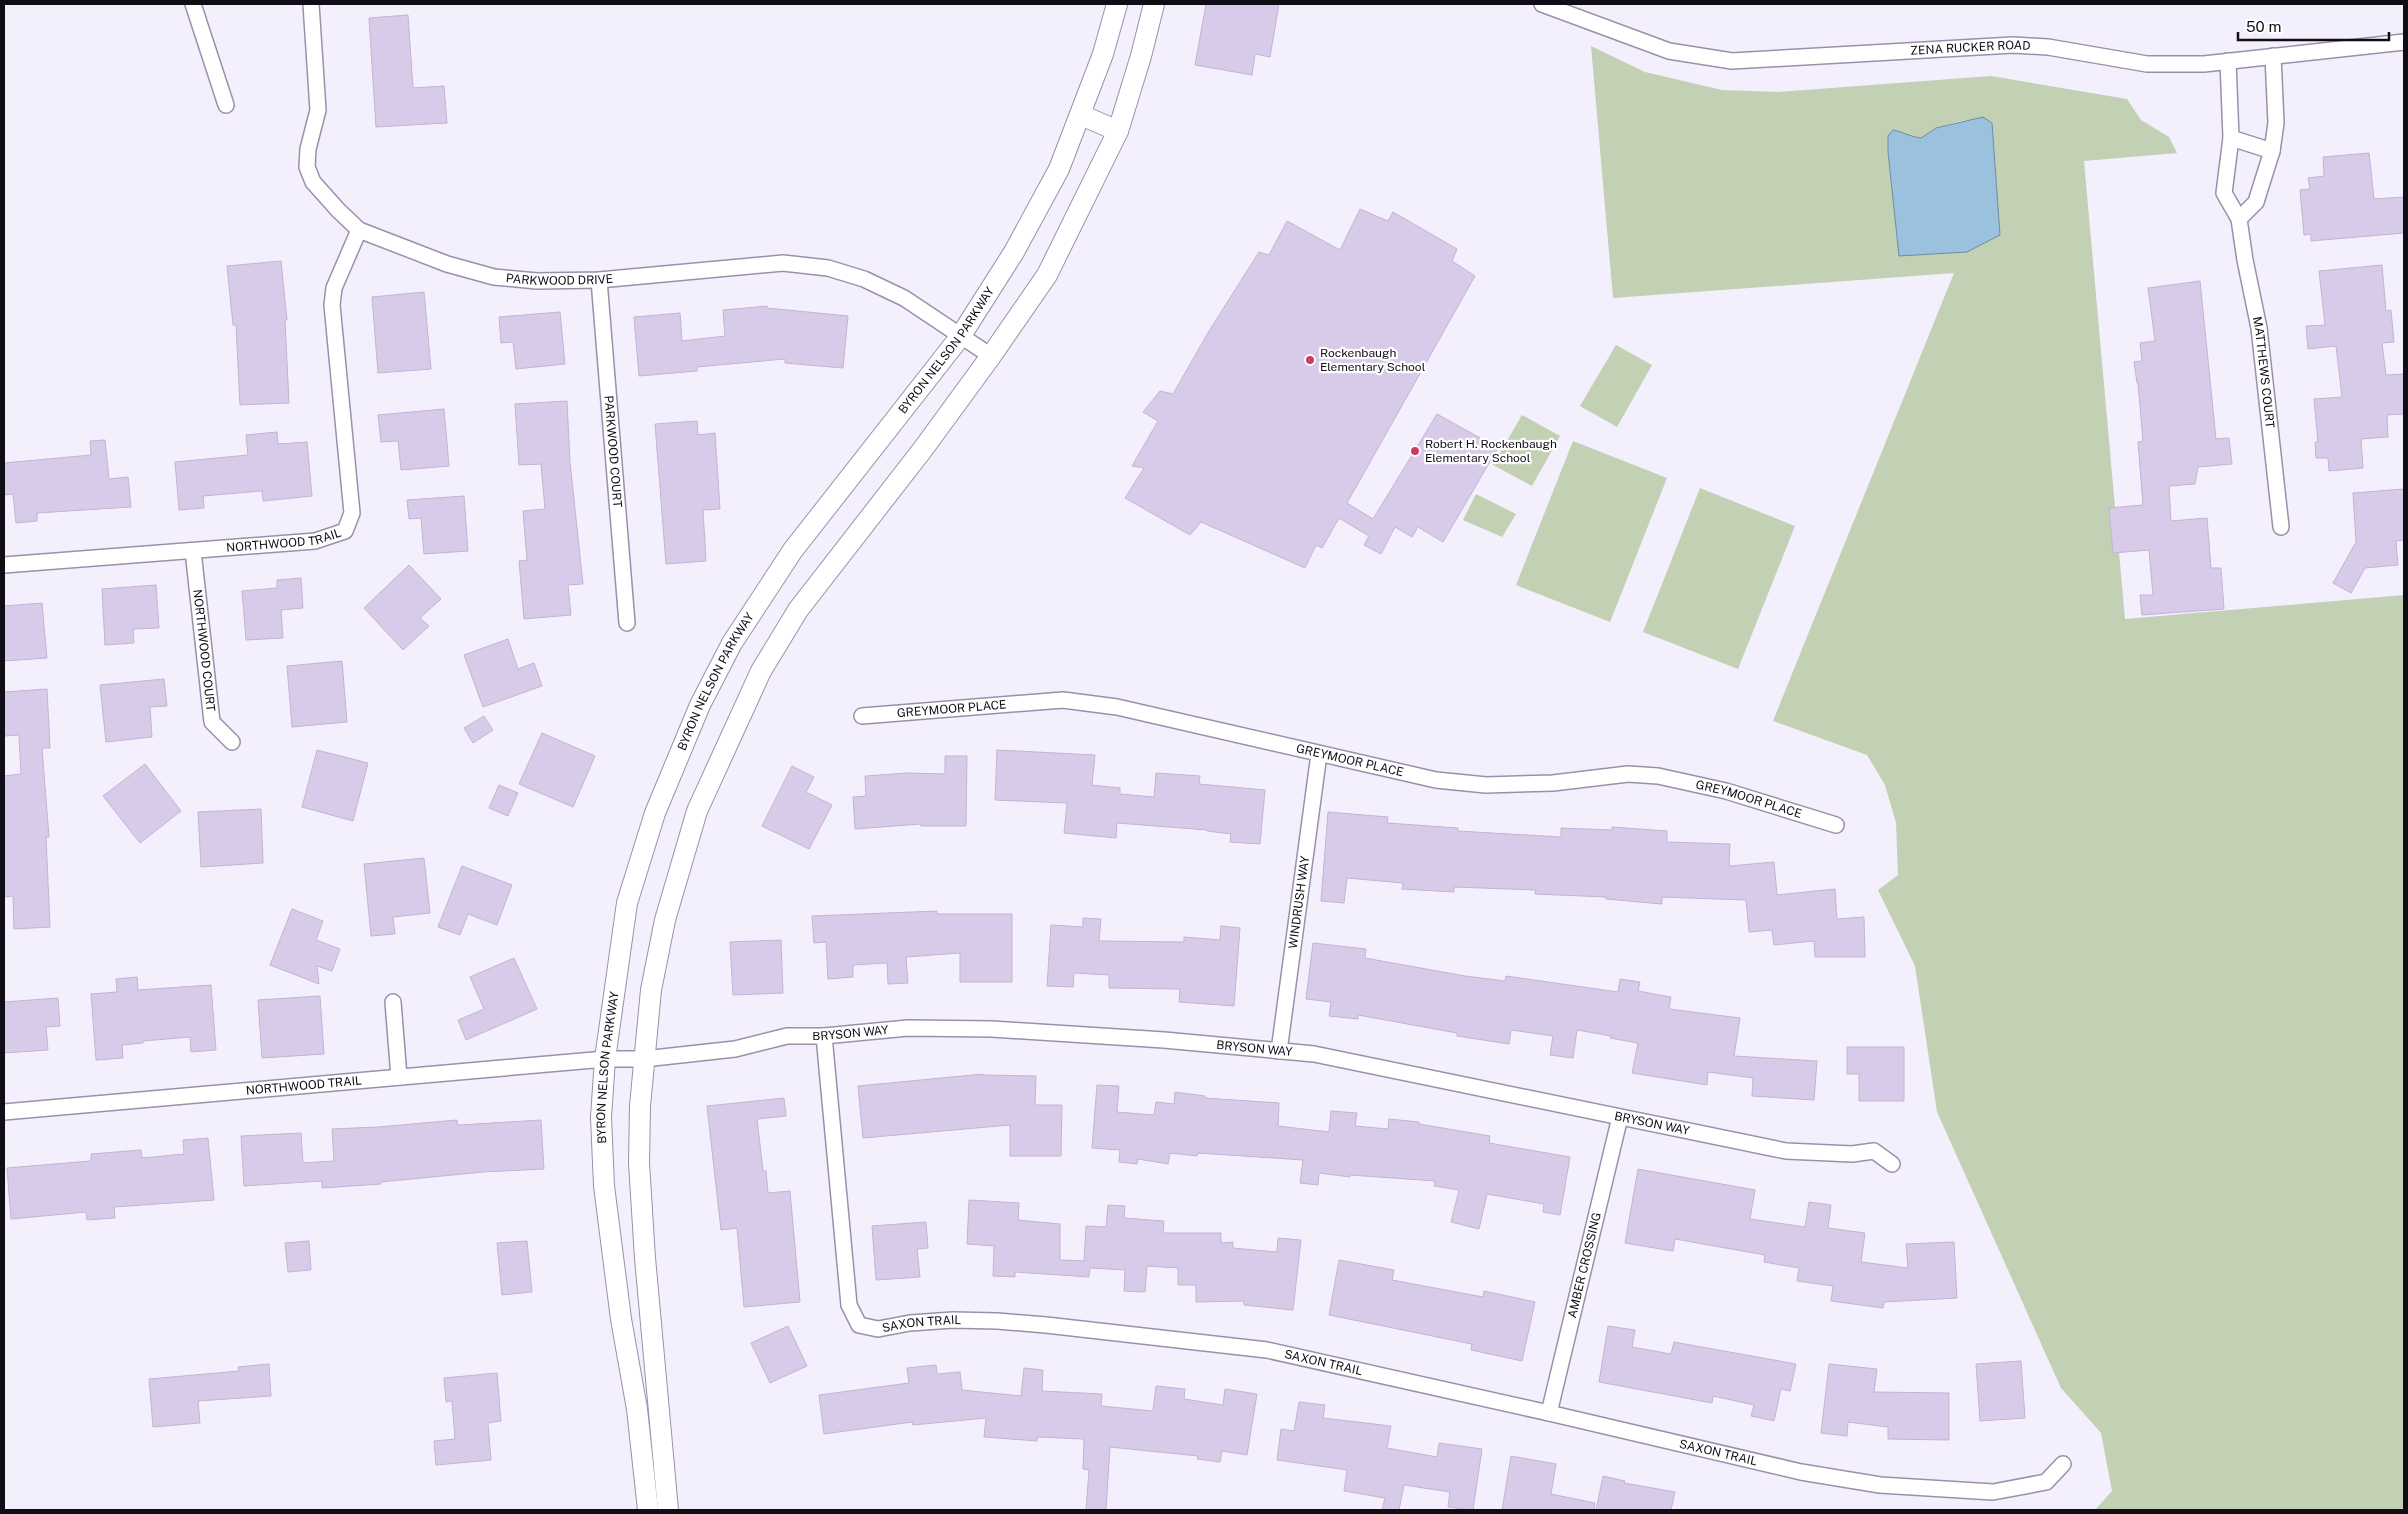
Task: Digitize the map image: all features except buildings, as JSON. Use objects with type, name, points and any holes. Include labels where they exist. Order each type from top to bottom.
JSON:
[{"type":"street","points":[[193,4],[226,105]]},
{"type":"street","name":"PARKWOOD DRIVE","points":[[311,4],[318,110],[308,149],[307,167],[313,182],[359,230],[447,264],[494,277],[537,281],[599,280],[783,263],[828,268],[864,279],[904,298],[991,356]]},
{"type":"street","name":"BYRON NELSON PARKWAY","points":[[648,1510],[642,1454],[604,1186],[602,1117],[606,1059],[627,903],[655,813],[700,704],[732,643],[793,550],[960,337],[1014,252],[1059,170],[1082,115],[1103,54],[1116,4]]},
{"type":"street","points":[[668,1510],[650,1332],[639,1163],[640,1106],[652,990],[665,920],[694,820],[761,671],[798,610],[923,449],[1047,275],[1086,200],[1118,131],[1141,56],[1154,4]]},
{"type":"street","name":"ZENA RUCKER ROAD","points":[[1542,4],[1669,51],[1732,61],[2013,45],[2048,47],[2147,64],[2204,64],[2404,42]]},
{"type":"street","points":[[2239,219],[2256,202],[2272,151],[2276,123],[2273,56]]},
{"type":"street","name":"MATTHEWS COURT","points":[[2228,61],[2231,138],[2224,193],[2239,219],[2259,328],[2281,527]]},
{"type":"street","points":[[1082,115],[1118,131]]},
{"type":"street","points":[[2231,138],[2272,151]]},
{"type":"street","name":"NORTHWOOD TRAIL","points":[[4,565],[315,541],[345,531],[352,513],[332,305],[334,288],[359,230]]},
{"type":"street","name":"PARKWOOD COURT","points":[[599,280],[627,623]]},
{"type":"street","name":"NORTHWOOD COURT","points":[[193,551],[212,722],[232,742]]},
{"type":"street","name":"GREYMOOR PLACE","points":[[862,716],[1063,700],[1117,707],[1436,780],[1486,785],[1553,783],[1628,774],[1658,776],[1726,791],[1836,825]]},
{"type":"street","name":"WINDRUSH WAY","points":[[1279,1051],[1318,754]]},
{"type":"street","points":[[393,1002],[399,1078]]},
{"type":"street","name":"BRYSON WAY","points":[[606,1059],[644,1059],[735,1049],[787,1036],[824,1036],[908,1028],[992,1029],[1164,1040],[1314,1054],[1786,1151],[1852,1154],[1874,1151],[1892,1164]]},
{"type":"street","name":"SAXON TRAIL","points":[[824,1036],[849,1305],[859,1325],[878,1329],[910,1323],[953,1320],[997,1321],[1267,1350],[1801,1472],[1880,1485],[1992,1492],[2046,1482],[2063,1464]]},
{"type":"street","name":"NORTHWOOD TRAIL","points":[[4,1112],[606,1059]]},
{"type":"street","name":"AMBER CROSSING","points":[[1549,1413],[1620,1117]]},
{"type":"street","points":[[642,1454],[662,1452]]},
{"type":"green space","points":[[1591,46],[1645,72],[1722,90],[1778,92],[1991,76],[2127,99],[2141,120],[2169,137],[2177,153],[2084,161],[2125,619],[2404,595],[2404,1510],[2095,1510],[2112,1491],[2101,1433],[2061,1388],[1937,1112],[1915,966],[1878,890],[1898,875],[1896,823],[1885,785],[1867,755],[1773,721],[1954,273],[1613,298]],"holes":[[[1965,120],[1888,152],[1902,132],[1909,137],[1921,138],[1936,128]]]},
{"type":"green space","points":[[1616,345],[1652,365],[1617,427],[1580,406]]},
{"type":"green space","points":[[1522,415],[1560,436],[1532,486],[1493,465]]},
{"type":"green space","points":[[1573,441],[1667,478],[1610,622],[1516,585]]},
{"type":"green space","points":[[1700,488],[1795,526],[1738,669],[1643,632]]},
{"type":"green space","points":[[1476,494],[1516,514],[1502,537],[1463,520]]},
{"type":"water","points":[[1983,117],[1992,123],[2000,235],[1967,252],[1899,256],[1888,136],[1893,130],[1921,138],[1936,128]]},
{"type":"place","name":"Rockenbaugh Elementary School","points":[[1310,360]]},
{"type":"place","name":"Robert H. Rockenbaugh Elementary School","points":[[1415,451]]}]
